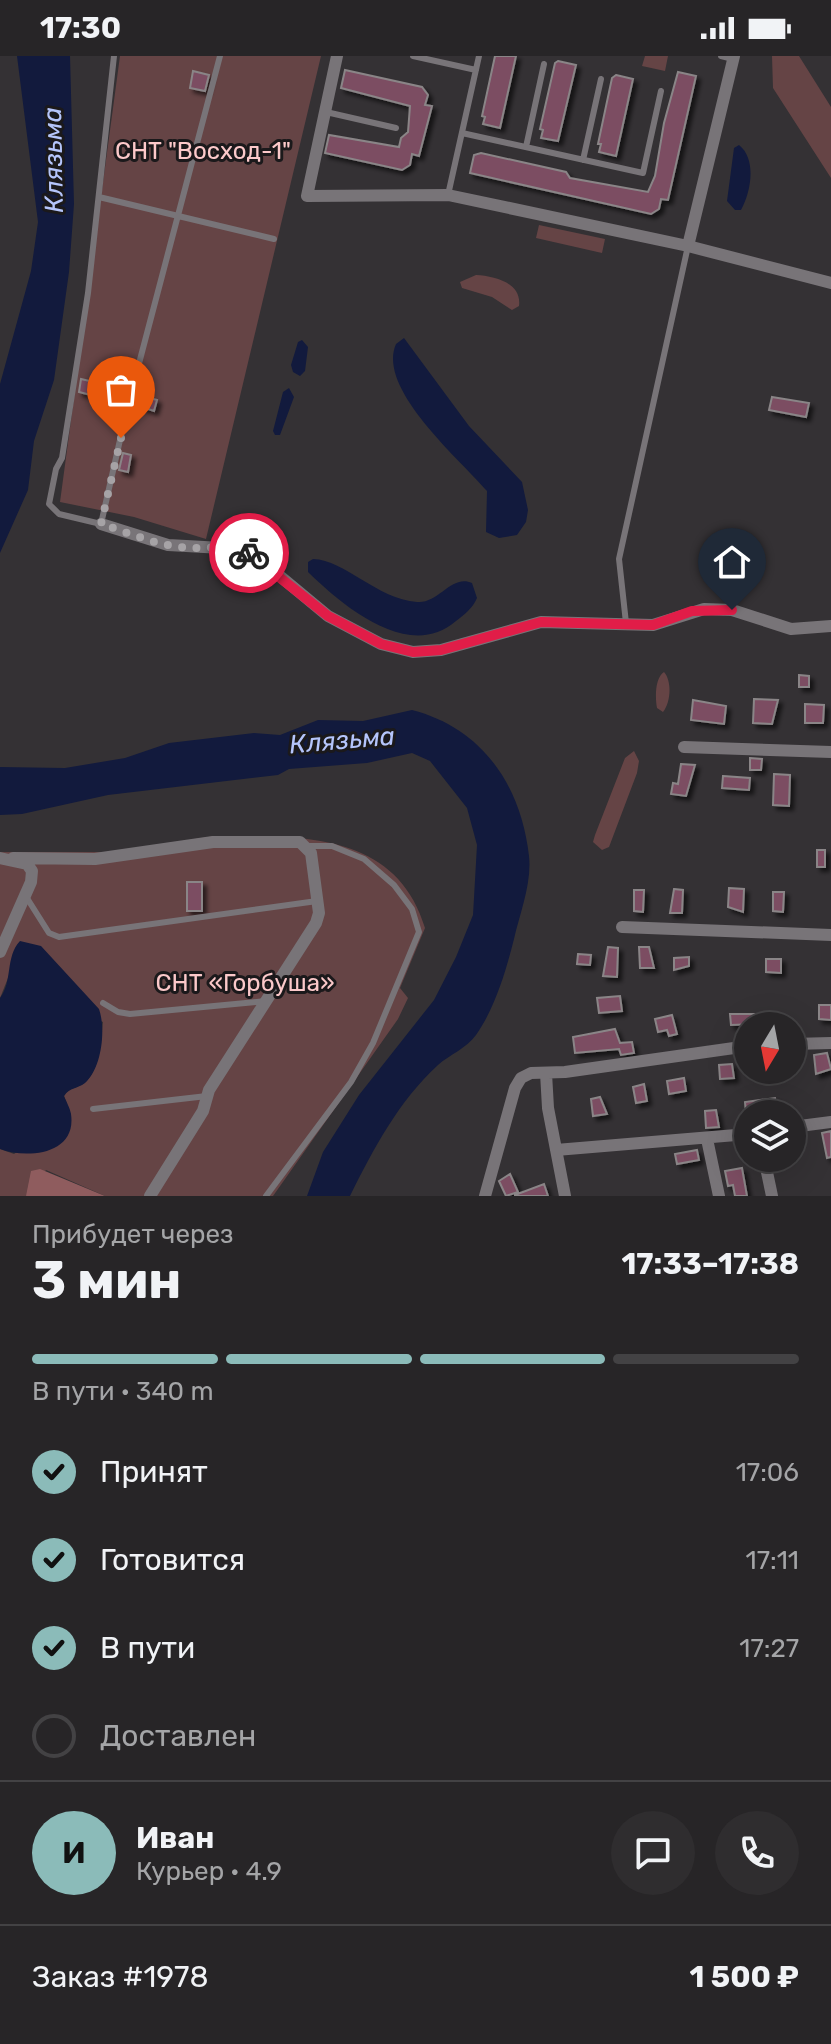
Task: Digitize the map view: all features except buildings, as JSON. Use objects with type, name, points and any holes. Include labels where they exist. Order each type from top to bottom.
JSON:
[{"type":"street","points":[[337,56],[307,196],[448,195],[688,246],[831,283]]},
{"type":"street","points":[[688,246],[729,57]]},
{"type":"street","points":[[101,524],[176,547],[215,545],[240,549],[257,557],[328,616],[400,650],[441,650],[541,622],[653,625],[692,611],[717,609],[791,629],[831,626]]},
{"type":"street","points":[[684,747],[831,752]]},
{"type":"street","points":[[7,858],[115,857],[213,842],[300,842],[307,846],[317,901],[316,923],[207,1096],[203,1111],[150,1196]]},
{"type":"street","points":[[0,952],[32,871],[27,864],[7,858]]},
{"type":"street","points":[[622,927],[831,935]]},
{"type":"street","points":[[806,1044],[831,1043]]},
{"type":"street","points":[[485,1196],[515,1088],[521,1078],[531,1073],[734,1048]]},
{"type":"street","points":[[546,1073],[565,1196]]},
{"type":"street","points":[[806,1125],[831,1122]]},
{"type":"street","points":[[556,1150],[734,1136]]},
{"type":"street","points":[[707,1139],[719,1196]]},
{"type":"street","points":[[767,1172],[772,1196]]},
{"type":"lane","points":[[114,56],[99,197],[62,458],[56,469],[49,504],[59,514],[101,524],[220,56]]},
{"type":"lane","points":[[413,56],[476,70]]},
{"type":"lane","points":[[448,195],[479,56]]},
{"type":"lane","points":[[526,147],[544,64]]},
{"type":"lane","points":[[583,160],[601,79]]},
{"type":"lane","points":[[462,133],[643,173],[661,91]]},
{"type":"lane","points":[[325,112],[396,128]]},
{"type":"lane","points":[[99,197],[274,239]]},
{"type":"lane","points":[[627,625],[619,559],[688,246]]},
{"type":"lane","points":[[266,1196],[351,1082],[373,1043],[419,932],[412,909],[394,885],[364,859],[332,846],[307,846]]},
{"type":"lane","points":[[25,895],[49,933],[59,937],[317,901]]},
{"type":"lane","points":[[103,1003],[118,1012],[130,1014],[266,1001]]},
{"type":"lane","points":[[93,1109],[207,1096]]},
{"type":"green space","name":"СНТ \"Восход-1\"","points":[[120,56],[321,56],[206,539],[134,517],[60,502]]},
{"type":"green space","points":[[645,56],[668,56],[665,71],[642,66]]},
{"type":"green space","points":[[772,56],[799,56],[831,107],[831,178],[773,88]]},
{"type":"green space","points":[[539,225],[605,239],[602,253],[536,238]]},
{"type":"green space","points":[[476,275],[499,279],[512,286],[519,298],[519,306],[512,310],[492,297],[462,288],[460,282]]},
{"type":"green space","points":[[664,672],[670,692],[663,712],[657,708],[656,693],[657,683]]},
{"type":"green space","points":[[634,751],[639,761],[637,773],[609,847],[602,850],[593,842],[595,835],[625,758]]},
{"type":"green space","name":"СНТ «Горбуша»","points":[[215,836],[309,839],[340,845],[367,856],[391,872],[411,896],[425,928],[400,988],[408,998],[398,1019],[273,1196],[105,1196],[46,1170],[26,1196],[0,1196],[0,1149],[14,1154],[71,1115],[64,1096],[84,1083],[93,1071],[99,1055],[103,1022],[10,973],[0,998],[0,852],[110,852]]},
{"type":"shaded area","points":[[40,1169],[105,1196],[26,1196],[31,1171]]},
{"type":"water","name":"Клязьма","points":[[17,56],[70,56],[74,204],[69,272],[54,380],[34,441],[28,490],[0,553],[0,384],[31,271],[38,222]]},
{"type":"water","points":[[739,145],[748,159],[750,185],[741,210],[735,210],[727,201],[734,148]]},
{"type":"water","points":[[404,338],[469,426],[522,482],[528,510],[526,522],[517,535],[499,538],[486,532],[487,491],[409,402],[398,382],[393,362],[396,344]]},
{"type":"water","points":[[302,340],[308,347],[305,371],[300,376],[293,372],[291,365],[298,342]]},
{"type":"water","points":[[289,388],[294,397],[280,435],[275,435],[273,431],[283,392]]},
{"type":"water","points":[[313,559],[337,566],[402,599],[417,602],[432,599],[458,582],[465,581],[472,583],[477,598],[465,614],[438,632],[418,635],[398,632],[358,613],[322,586],[308,572],[308,562]]},
{"type":"water","name":"Клязьма","points":[[412,710],[459,730],[478,745],[507,783],[525,830],[529,877],[525,898],[499,989],[476,1035],[438,1065],[411,1094],[378,1143],[350,1196],[307,1196],[323,1152],[359,1095],[434,1000],[456,957],[473,915],[477,845],[467,808],[430,761],[412,753],[367,763],[289,769],[278,775],[108,795],[22,814],[0,815],[0,767],[65,768],[125,758],[169,743],[254,733],[280,735],[318,720],[363,721]]},
{"type":"water","points":[[20,941],[41,946],[99,1009],[102,1027],[99,1058],[91,1076],[64,1096],[71,1114],[71,1128],[66,1138],[48,1151],[23,1154],[0,1149],[0,998],[12,954]]},
{"type":"way so far","points":[[121,438],[101,524],[168,545],[185,548],[215,545],[249,553]]},
{"type":"route","points":[[249,553],[328,616],[381,644],[413,652],[441,650],[541,622],[653,625],[692,611],[732,610]]}]
